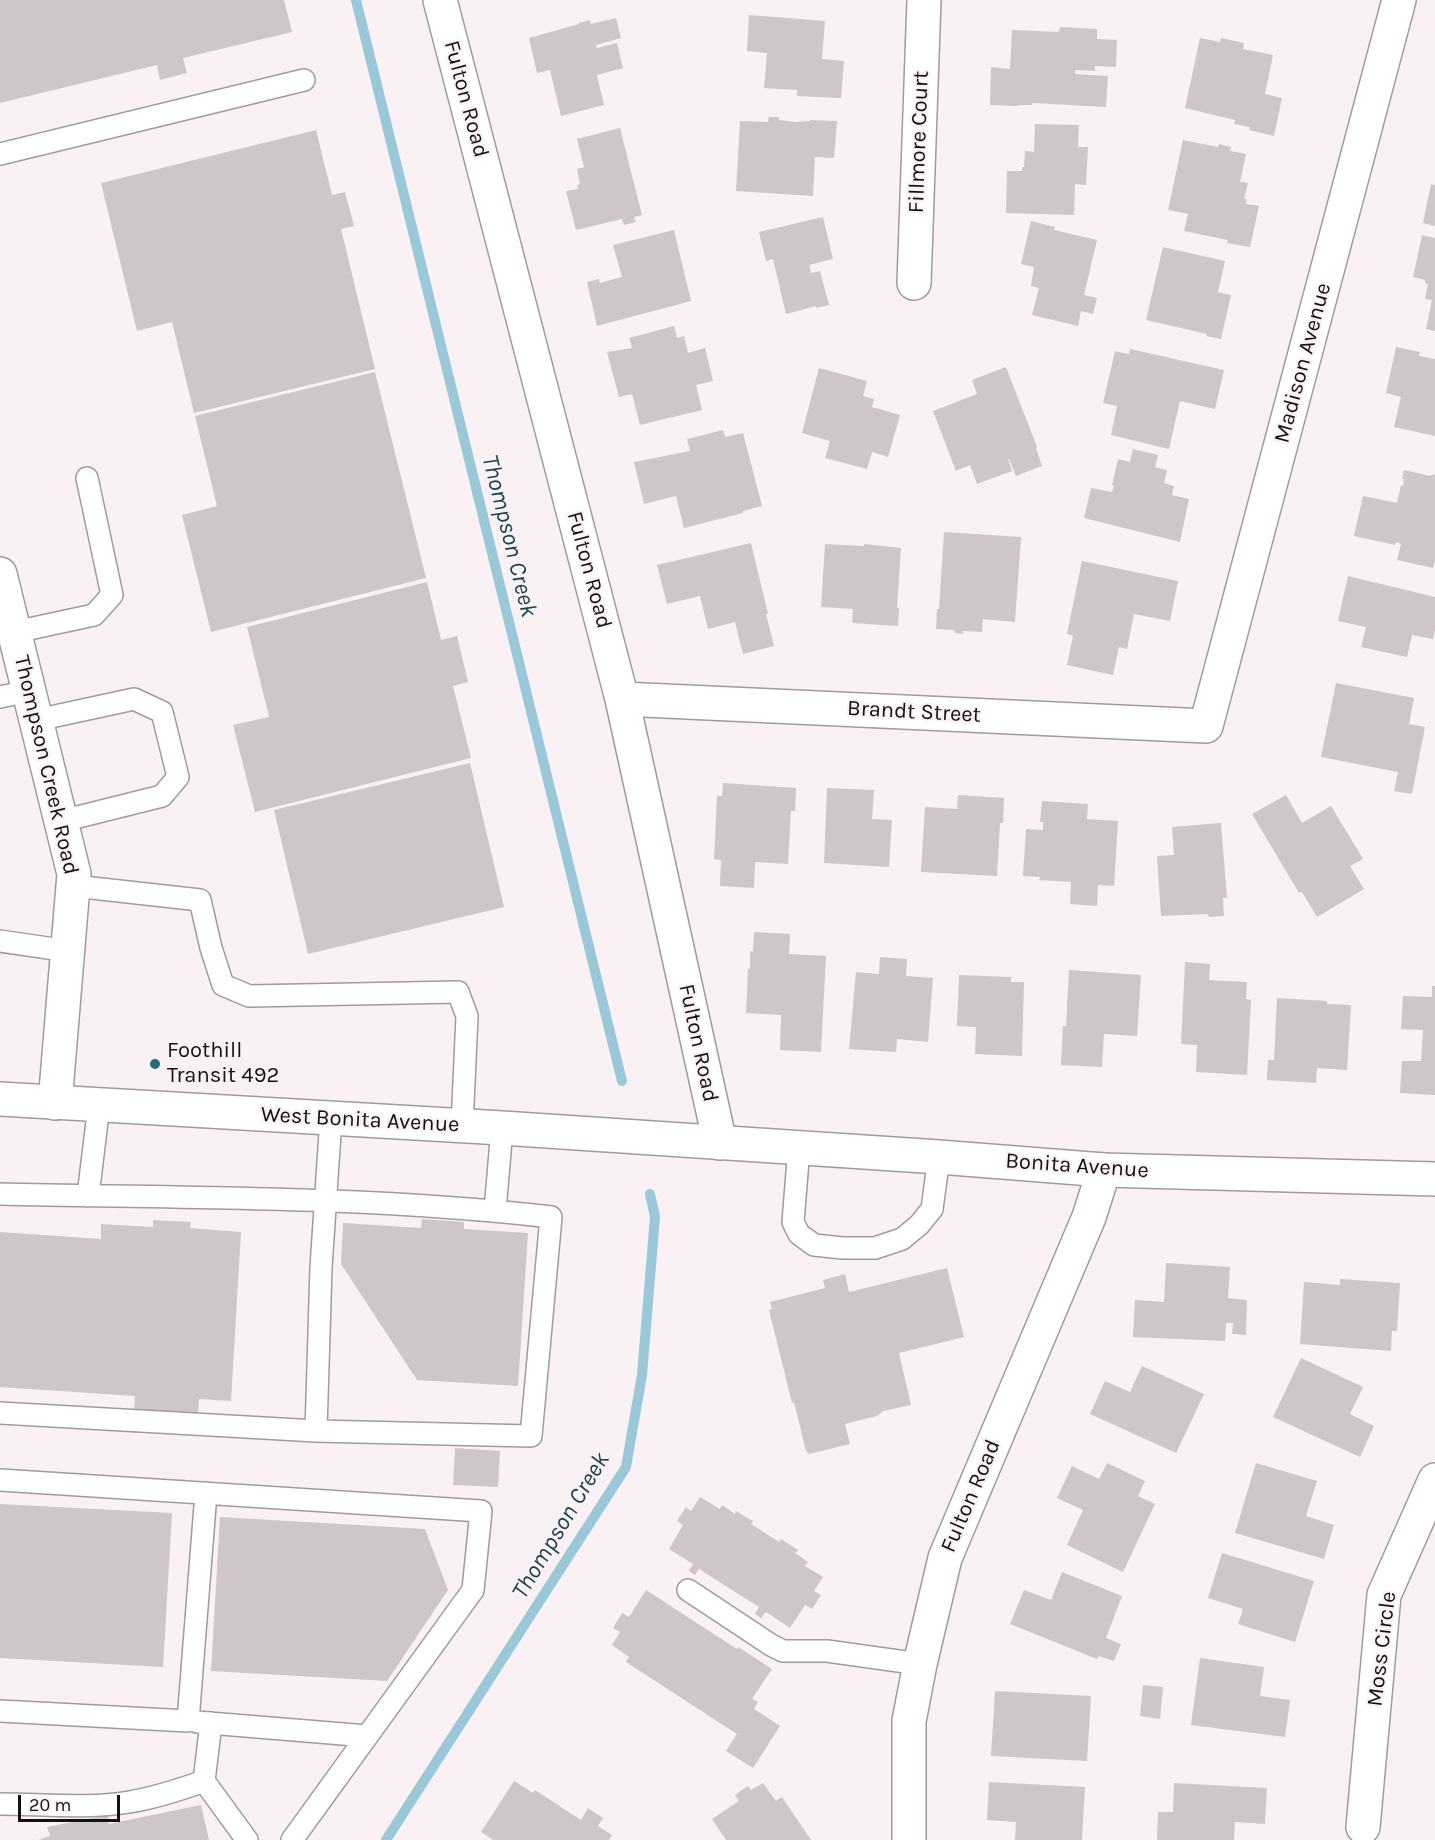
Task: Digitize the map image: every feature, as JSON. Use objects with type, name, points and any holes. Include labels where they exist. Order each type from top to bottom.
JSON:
[{"type":"street","name":"Fulton Road","points":[[440,0],[622,699],[720,1143]]},
{"type":"street","name":"Fillmore Court","points":[[914,283],[924,0]]},
{"type":"street","name":"Madison Avenue","points":[[1206,726],[1400,0]]},
{"type":"street","name":"Thompson Creek Road","points":[[2,592],[15,633],[22,702],[62,820],[75,874],[55,1103]]},
{"type":"street","name":"Brandt Street","points":[[622,699],[1206,726]]},
{"type":"street","name":"West Bonita Avenue","points":[[0,1099],[720,1143]]},
{"type":"street","name":"Bonita Avenue","points":[[720,1143],[1104,1170],[1435,1179]]},
{"type":"street","name":"Fulton Road","points":[[909,1840],[909,1721],[945,1558],[1089,1217],[1104,1170]]},
{"type":"street","name":"Moss Circle","points":[[1363,1827],[1384,1595],[1435,1480]]},
{"type":"lane","points":[[0,154],[304,80]]},
{"type":"lane","points":[[15,633],[94,615],[112,595],[87,478]]},
{"type":"lane","points":[[22,702],[134,699],[162,712],[178,777],[162,796],[62,820]]},
{"type":"lane","points":[[74,886],[200,900],[211,948],[223,985],[249,996],[458,992],[467,1016],[462,1126]]},
{"type":"lane","points":[[0,941],[68,951]]},
{"type":"lane","points":[[88,1196],[99,1105]]},
{"type":"lane","points":[[316,1431],[321,1268],[331,1119]]},
{"type":"lane","points":[[495,1211],[502,1128]]},
{"type":"lane","points":[[799,1148],[793,1221],[799,1234],[814,1245],[843,1248],[875,1248],[902,1239],[919,1225],[932,1209],[939,1157]]},
{"type":"lane","points":[[0,1194],[326,1200],[551,1217],[531,1436],[316,1431],[0,1413]]},
{"type":"lane","points":[[0,1480],[481,1511],[473,1590],[292,1840]]},
{"type":"lane","points":[[188,1721],[206,1493]]},
{"type":"lane","points":[[688,1590],[783,1651],[827,1651],[920,1664]]},
{"type":"lane","points":[[0,1711],[188,1721],[367,1736]]},
{"type":"lane","points":[[211,1723],[204,1781],[247,1840]]},
{"type":"lane","points":[[0,1804],[127,1803],[166,1794],[204,1781]]},
{"type":"building","points":[[0,0],[284,0],[292,32],[183,58],[187,73],[160,80],[157,65],[0,103]]},
{"type":"building","points":[[749,15],[825,21],[822,59],[844,61],[841,98],[797,96],[797,90],[764,88],[767,53],[747,51]]},
{"type":"building","points":[[616,18],[621,38],[596,45],[597,48],[617,43],[623,68],[597,75],[604,105],[561,116],[550,70],[537,73],[529,38],[590,20],[591,24]]},
{"type":"building","points":[[1060,27],[1097,29],[1097,39],[1117,40],[1116,67],[1095,66],[1095,71],[1075,70],[1075,74],[1108,76],[1106,107],[1032,103],[1032,105],[1018,106],[990,105],[991,67],[1010,69],[1012,30],[1059,32]]},
{"type":"building","points":[[1200,38],[1220,42],[1221,38],[1244,43],[1243,49],[1273,55],[1265,94],[1282,98],[1274,136],[1234,124],[1235,120],[1185,108]]},
{"type":"building","points":[[769,117],[779,117],[779,120],[795,122],[837,121],[834,158],[815,157],[813,196],[736,191],[740,121],[768,122]]},
{"type":"building","points":[[1035,124],[1079,125],[1078,147],[1088,147],[1086,185],[1075,184],[1074,215],[1006,213],[1007,171],[1022,171],[1025,151],[1034,152]]},
{"type":"building","points":[[620,128],[642,215],[634,217],[636,222],[624,225],[622,219],[576,230],[566,191],[578,189],[577,185],[580,184],[577,169],[584,167],[577,139]]},
{"type":"building","points":[[316,130],[332,195],[345,192],[354,226],[341,229],[375,369],[194,413],[172,322],[137,331],[101,183]]},
{"type":"building","points":[[1183,140],[1218,147],[1219,144],[1231,147],[1230,151],[1246,154],[1240,182],[1248,183],[1244,199],[1247,199],[1246,204],[1259,206],[1250,247],[1184,231],[1188,214],[1168,210]]},
{"type":"building","points":[[1431,184],[1435,185],[1435,226],[1423,223]]},
{"type":"building","points":[[823,217],[833,259],[809,265],[811,273],[820,271],[829,305],[786,314],[773,259],[766,261],[759,232]]},
{"type":"building","points":[[1031,221],[1055,227],[1054,230],[1097,240],[1084,295],[1097,298],[1093,314],[1081,311],[1078,326],[1032,315],[1039,288],[1031,286],[1034,267],[1021,264]]},
{"type":"building","points":[[674,230],[691,301],[597,326],[587,282],[599,279],[600,283],[622,277],[613,245]]},
{"type":"building","points":[[1422,235],[1435,238],[1435,331],[1426,329],[1432,300],[1425,299],[1428,284],[1425,280],[1413,277]]},
{"type":"building","points":[[1163,247],[1225,261],[1218,292],[1231,295],[1221,339],[1146,320]]},
{"type":"building","points":[[674,326],[677,338],[684,336],[688,353],[705,348],[713,381],[696,385],[702,410],[640,425],[632,394],[619,397],[607,352],[632,348],[629,338]]},
{"type":"building","points":[[1396,347],[1420,352],[1419,356],[1435,359],[1435,436],[1394,427],[1401,397],[1386,393]]},
{"type":"building","points":[[1130,349],[1224,370],[1215,409],[1180,401],[1169,449],[1111,435],[1117,406],[1103,403],[1115,351],[1129,354]]},
{"type":"building","points":[[1006,367],[1042,466],[1016,476],[1008,459],[1012,471],[977,484],[970,465],[956,471],[933,411],[977,394],[972,380]]},
{"type":"building","points":[[819,368],[867,381],[863,396],[874,399],[872,407],[900,415],[888,457],[872,452],[867,469],[825,458],[830,441],[802,433]]},
{"type":"building","points":[[375,372],[426,578],[211,632],[182,515],[217,506],[195,416]]},
{"type":"building","points":[[723,430],[725,437],[743,433],[762,506],[684,528],[676,496],[644,504],[634,462],[690,451],[687,439]]},
{"type":"building","points":[[1133,449],[1158,455],[1155,467],[1167,470],[1164,483],[1174,486],[1172,495],[1189,499],[1180,542],[1084,518],[1091,488],[1112,492],[1118,459],[1130,462]]},
{"type":"building","points":[[1404,470],[1430,476],[1435,474],[1435,561],[1433,568],[1397,560],[1401,544],[1396,542],[1395,545],[1354,536],[1363,496],[1397,503],[1401,485],[1403,486]]},
{"type":"building","points":[[944,532],[1021,537],[1015,622],[983,619],[982,632],[963,631],[963,634],[955,633],[954,630],[936,629]]},
{"type":"building","points":[[751,543],[774,646],[743,654],[735,622],[708,629],[700,596],[667,604],[657,565]]},
{"type":"building","points":[[825,544],[864,546],[864,544],[901,548],[898,626],[852,623],[853,609],[821,607]]},
{"type":"building","points":[[1082,561],[1178,581],[1170,621],[1134,614],[1127,649],[1119,647],[1113,675],[1067,665],[1073,636],[1067,634]]},
{"type":"building","points":[[1348,576],[1435,597],[1433,639],[1412,635],[1407,657],[1361,647],[1366,627],[1338,621]]},
{"type":"building","points":[[427,582],[441,640],[457,636],[468,682],[453,686],[471,758],[255,812],[233,725],[269,717],[247,627]]},
{"type":"building","points":[[1336,683],[1414,698],[1409,724],[1425,727],[1412,794],[1394,791],[1398,772],[1321,757]]},
{"type":"building","points":[[470,763],[504,907],[308,954],[274,810]]},
{"type":"building","points":[[723,783],[796,788],[795,811],[791,811],[788,864],[755,862],[754,888],[720,886],[721,860],[714,859],[717,796],[722,796]]},
{"type":"building","points":[[827,788],[874,790],[872,819],[892,820],[889,867],[824,863]]},
{"type":"building","points":[[958,795],[1004,798],[997,876],[921,872],[925,807],[957,809]]},
{"type":"building","points":[[1286,795],[1302,823],[1331,806],[1363,859],[1350,866],[1364,889],[1317,917],[1302,892],[1299,893],[1252,814]]},
{"type":"building","points":[[1042,801],[1088,804],[1087,819],[1118,821],[1114,886],[1098,885],[1097,906],[1070,904],[1071,882],[1039,880],[1040,877],[1023,876],[1026,829],[1043,830],[1043,822],[1040,822]]},
{"type":"building","points":[[1221,823],[1227,898],[1223,898],[1224,916],[1209,917],[1208,914],[1161,916],[1157,856],[1174,855],[1172,827]]},
{"type":"building","points":[[754,932],[790,934],[789,954],[826,956],[821,1052],[780,1050],[781,1015],[746,1013],[748,969],[750,969],[750,951],[753,952]]},
{"type":"building","points":[[880,957],[907,959],[906,976],[933,978],[928,1042],[897,1039],[896,1052],[849,1049],[856,972],[879,974]]},
{"type":"building","points":[[1185,962],[1210,964],[1209,980],[1247,982],[1246,999],[1251,1000],[1247,1075],[1196,1072],[1197,1045],[1181,1044]]},
{"type":"building","points":[[1069,970],[1141,975],[1137,1036],[1104,1034],[1102,1067],[1061,1065]]},
{"type":"building","points":[[959,975],[1011,977],[1011,982],[1024,982],[1022,1056],[975,1054],[976,1027],[957,1026]]},
{"type":"building","points":[[1432,986],[1435,986],[1435,1095],[1400,1093],[1402,1061],[1421,1061],[1423,1030],[1401,1029],[1403,996],[1432,997]]},
{"type":"building","points":[[1277,998],[1351,1005],[1347,1070],[1317,1068],[1316,1083],[1267,1080],[1268,1060],[1274,1060]]},
{"type":"building","points":[[422,1219],[464,1222],[464,1229],[528,1233],[518,1386],[417,1380],[341,1264],[343,1223],[421,1228]]},
{"type":"building","points":[[153,1220],[191,1222],[190,1228],[241,1232],[231,1401],[199,1399],[198,1416],[134,1413],[135,1396],[0,1387],[0,1232],[101,1239],[101,1224],[153,1227]]},
{"type":"building","points":[[1166,1263],[1230,1267],[1228,1298],[1247,1300],[1246,1335],[1232,1334],[1233,1323],[1226,1323],[1225,1341],[1133,1337],[1135,1300],[1164,1302]]},
{"type":"building","points":[[947,1268],[964,1337],[899,1353],[911,1405],[883,1411],[877,1416],[845,1424],[850,1444],[809,1454],[806,1451],[794,1402],[792,1403],[769,1310],[772,1309],[770,1302],[825,1288],[823,1280],[845,1274],[849,1292]]},
{"type":"building","points":[[1340,1279],[1400,1283],[1397,1331],[1392,1331],[1391,1351],[1300,1344],[1304,1282],[1340,1285]]},
{"type":"building","points":[[1301,1358],[1363,1387],[1350,1414],[1374,1426],[1360,1457],[1273,1417]]},
{"type":"building","points":[[1142,1366],[1204,1394],[1176,1453],[1090,1414],[1105,1381],[1130,1392]]},
{"type":"building","points":[[455,1448],[500,1451],[498,1487],[453,1485]]},
{"type":"building","points":[[1107,1463],[1145,1481],[1138,1496],[1155,1504],[1123,1572],[1067,1545],[1083,1510],[1057,1498],[1072,1466],[1099,1479]]},
{"type":"building","points":[[1256,1463],[1317,1481],[1306,1516],[1334,1525],[1324,1559],[1235,1533]]},
{"type":"building","points":[[700,1497],[720,1509],[722,1505],[735,1514],[736,1511],[753,1521],[751,1524],[779,1542],[781,1539],[798,1550],[795,1553],[808,1562],[805,1566],[823,1577],[814,1591],[821,1595],[812,1609],[805,1605],[790,1628],[766,1612],[761,1618],[755,1614],[759,1607],[699,1569],[695,1575],[689,1571],[693,1564],[669,1549],[683,1525],[677,1521],[686,1507],[691,1511]]},
{"type":"building","points":[[0,1504],[172,1513],[163,1667],[0,1658]]},
{"type":"building","points":[[220,1517],[425,1529],[448,1590],[387,1681],[211,1671]]},
{"type":"building","points":[[1222,1553],[1314,1581],[1295,1642],[1238,1624],[1243,1609],[1208,1598]]},
{"type":"building","points":[[1062,1572],[1122,1596],[1106,1638],[1121,1644],[1114,1661],[1099,1656],[1097,1659],[1010,1624],[1024,1590],[1051,1600]]},
{"type":"building","points":[[646,1590],[772,1669],[752,1699],[758,1702],[754,1709],[780,1726],[753,1768],[726,1751],[737,1734],[626,1662],[629,1657],[612,1645],[620,1632],[613,1628],[622,1613],[629,1617]]},
{"type":"building","points":[[1200,1658],[1264,1667],[1260,1696],[1290,1700],[1285,1737],[1191,1725]]},
{"type":"building","points":[[1143,1685],[1163,1687],[1160,1719],[1140,1716]]},
{"type":"building","points":[[995,1691],[1091,1696],[1087,1761],[991,1756]]},
{"type":"building","points":[[514,1781],[533,1793],[535,1790],[581,1820],[588,1808],[603,1818],[598,1826],[612,1835],[609,1840],[493,1840],[481,1832]]},
{"type":"building","points":[[989,1782],[1085,1787],[1082,1840],[1015,1840],[1016,1822],[987,1820]]},
{"type":"building","points":[[763,1783],[776,1801],[782,1797],[811,1840],[726,1840],[712,1819],[739,1801],[735,1795],[748,1786],[751,1790]]},
{"type":"building","points":[[1174,1783],[1267,1788],[1265,1824],[1235,1822],[1234,1840],[1157,1840],[1158,1812],[1173,1812]]},
{"type":"building","points":[[201,1805],[209,1840],[38,1840],[50,1836],[47,1827],[108,1815],[109,1824]]},
{"type":"waterway","name":"Thompson Creek","points":[[356,0],[622,1081]]},
{"type":"waterway","name":"Thompson Creek","points":[[386,1840],[626,1467],[642,1375],[655,1217],[650,1194]]},
{"type":"place","name":"Foothill Transit 492","points":[[155,1064]]}]
